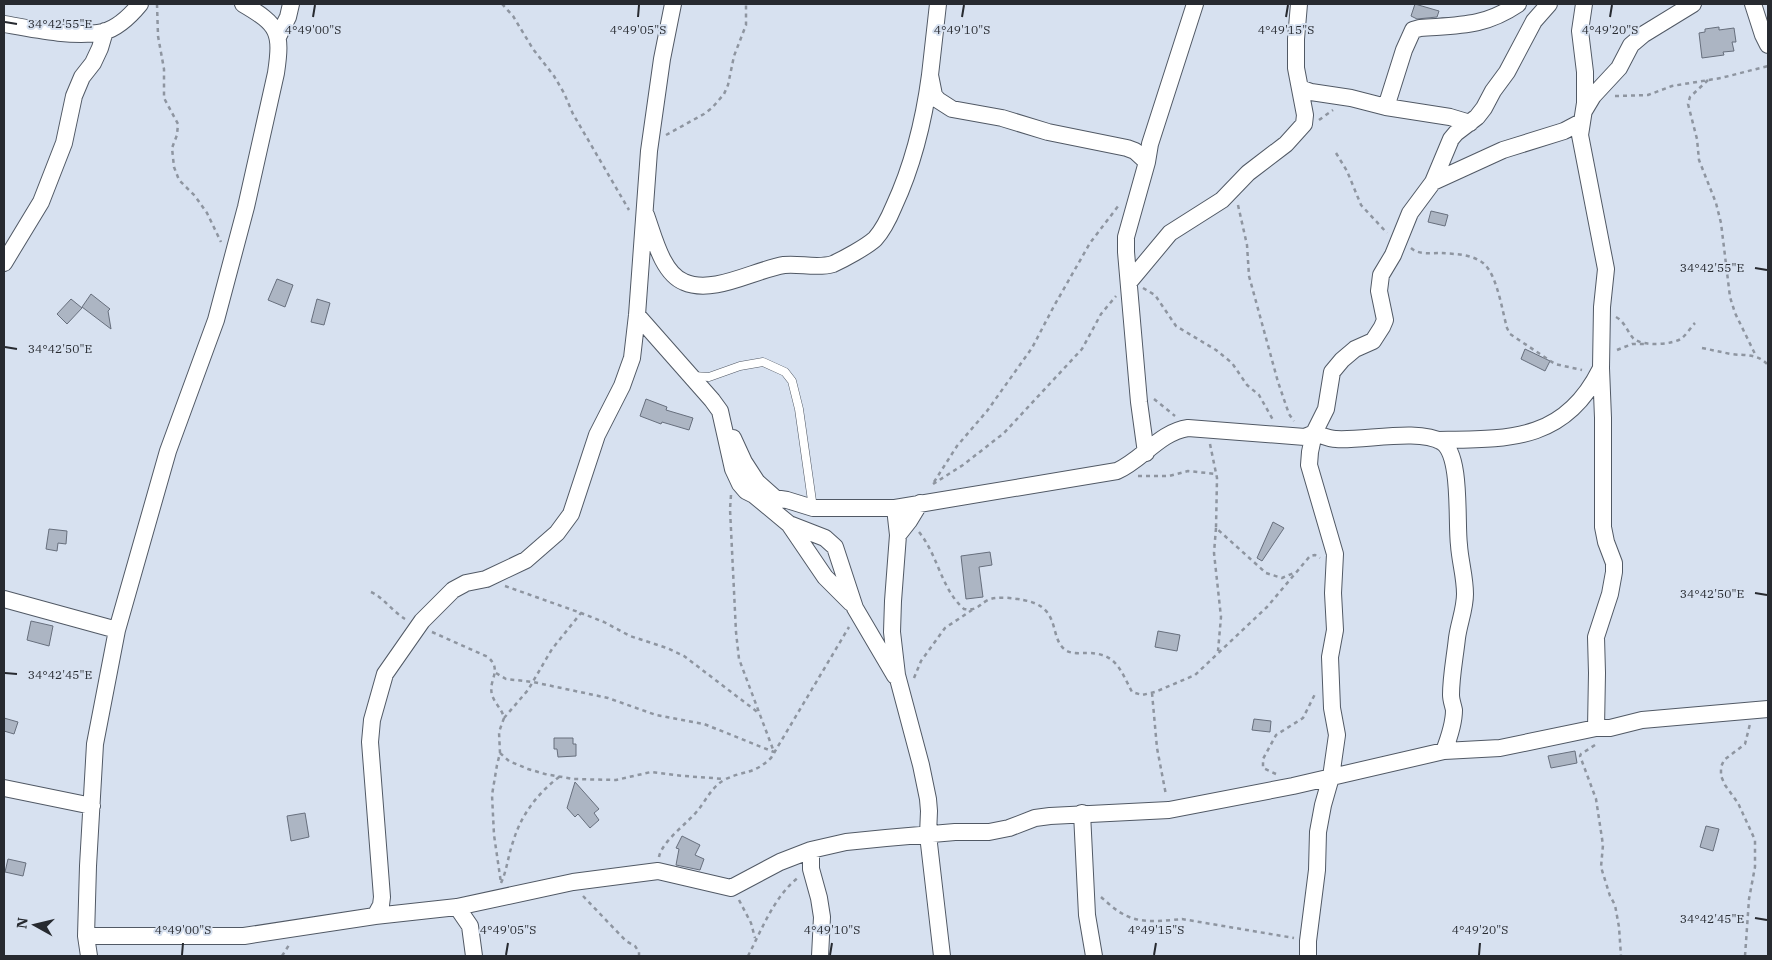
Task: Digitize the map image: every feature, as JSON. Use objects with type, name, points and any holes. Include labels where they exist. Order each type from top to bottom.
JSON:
[{"type":"street","points":[[4,24],[40,30],[86,34],[105,31],[128,17],[140,4]]},
{"type":"street","points":[[88,956],[86,936],[88,866],[96,744],[117,630],[168,451],[216,320],[246,207],[276,73],[279,54],[278,37],[272,26],[263,16],[243,4]]},
{"type":"street","points":[[278,37],[288,17],[291,4]]},
{"type":"street","points":[[374,916],[381,905],[382,897],[370,742],[372,720],[385,674],[418,626],[453,590],[466,583],[486,579],[526,560],[557,533],[571,514],[597,435],[622,386],[632,358],[637,315],[648,151],[662,59],[673,4]]},
{"type":"street","points":[[644,212],[666,266],[673,276],[685,283],[699,286],[722,283],[776,266],[822,266],[832,264],[874,240],[886,225],[904,184],[923,119],[938,4]]},
{"type":"street","points":[[1146,453],[1126,237],[1147,162],[1150,144],[1195,4]]},
{"type":"street","points":[[1130,281],[1170,233],[1222,200],[1248,174],[1286,144],[1304,124],[1305,115],[1296,68],[1299,4]]},
{"type":"street","points":[[1386,107],[1404,50],[1414,30],[1478,23],[1491,19],[1518,4]]},
{"type":"street","points":[[1534,20],[1536,4]]},
{"type":"street","points":[[1308,948],[1317,870],[1318,832],[1331,778],[1337,735],[1332,708],[1330,658],[1335,630],[1333,593],[1335,548],[1309,465],[1310,435],[1326,409],[1332,372],[1355,349],[1373,341],[1382,327],[1385,320],[1379,291],[1381,275],[1410,213],[1433,182],[1451,139],[1484,108],[1492,91],[1507,72],[1534,20],[1549,4]]},
{"type":"street","points":[[1584,4],[1580,31],[1585,72],[1580,135],[1606,269],[1603,303],[1602,362],[1603,527],[1606,542],[1614,563],[1610,594],[1596,637],[1596,728]]},
{"type":"street","points":[[1433,182],[1503,150],[1564,130],[1583,116],[1593,96],[1619,68],[1631,45],[1644,34],[1693,4]]},
{"type":"street","points":[[1753,4],[1768,45]]},
{"type":"street","points":[[4,263],[41,202],[64,143],[74,96],[82,77],[93,63],[105,31]]},
{"type":"street","points":[[930,75],[934,95],[952,109],[1002,118],[1048,132],[1127,148],[1135,151],[1147,162]]},
{"type":"street","points":[[1300,88],[1311,92],[1350,98],[1386,107],[1450,117],[1470,123]]},
{"type":"street","points":[[637,315],[712,400],[720,411],[744,462],[757,482],[775,498]]},
{"type":"street","points":[[1438,440],[1517,436],[1541,429],[1576,406],[1591,389],[1602,362]]},
{"type":"street","points":[[720,411],[732,469],[746,492],[813,508],[895,508],[1117,471],[1129,466],[1179,429],[1200,428],[1249,434],[1310,435],[1334,439],[1421,436],[1438,440],[1444,443],[1449,451],[1456,478],[1458,545],[1463,566],[1465,594],[1464,608],[1459,624],[1451,697],[1454,708],[1453,718],[1444,751]]},
{"type":"street","points":[[754,495],[789,524],[825,577],[855,608],[906,682]]},
{"type":"street","points":[[898,535],[920,504]]},
{"type":"street","points":[[895,508],[898,535],[892,601],[892,632],[906,682],[928,799],[928,835],[942,956]]},
{"type":"street","points":[[789,524],[825,538],[835,546],[855,608]]},
{"type":"street","points":[[4,599],[117,630]]},
{"type":"street","points":[[86,936],[244,936],[374,916],[457,907],[498,891],[658,871],[731,888],[780,862],[811,850],[846,842],[955,832],[989,832],[1009,828],[1035,818],[1082,813],[1169,810],[1294,786],[1444,751],[1500,748],[1596,728],[1610,728],[1642,720],[1768,709]]},
{"type":"street","points":[[4,788],[92,806]]},
{"type":"street","points":[[1082,813],[1088,921],[1094,956]]},
{"type":"street","points":[[811,850],[811,869],[822,917],[820,956]]},
{"type":"street","points":[[457,907],[470,926],[474,956]]},
{"type":"lane","points":[[691,376],[709,377],[740,366],[763,362],[785,372],[792,381],[799,409],[813,508]]},
{"type":"path","points":[[157,4],[158,36],[164,70],[164,98],[178,124],[177,135],[172,148],[174,167],[179,180],[195,196],[206,213],[231,262]]},
{"type":"path","points":[[502,4],[564,92],[573,114],[643,232]]},
{"type":"path","points":[[648,151],[670,131],[704,114],[724,94],[734,56],[746,25],[746,4]]},
{"type":"path","points":[[1593,96],[1648,95],[1672,86],[1721,78],[1768,66]]},
{"type":"path","points":[[1708,80],[1690,96],[1688,104],[1697,139],[1699,160],[1716,204],[1721,223],[1730,297],[1735,313],[1756,356]]},
{"type":"path","points":[[1304,124],[1315,122],[1350,98]]},
{"type":"path","points":[[1336,153],[1347,170],[1360,204],[1398,242],[1415,251],[1461,255],[1481,261],[1488,267],[1510,334],[1556,364],[1581,371],[1586,370],[1627,346],[1677,341],[1695,323]]},
{"type":"path","points":[[1234,187],[1238,211],[1248,245],[1249,276],[1278,382],[1289,414],[1310,435]]},
{"type":"path","points":[[920,504],[957,446],[987,411],[1032,348],[1090,243],[1125,197]]},
{"type":"path","points":[[933,484],[963,465],[1004,433],[1082,349],[1101,314],[1130,281],[1155,295],[1176,326],[1216,350],[1232,363],[1247,385],[1260,396],[1274,422],[1284,435]]},
{"type":"path","points":[[1603,303],[1608,315],[1620,319],[1634,339],[1644,344]]},
{"type":"path","points":[[1702,348],[1730,354],[1756,356],[1768,366]]},
{"type":"path","points":[[1138,379],[1154,399],[1172,414],[1200,428],[1216,474],[1218,493],[1214,553],[1221,618],[1218,652]]},
{"type":"path","points":[[1117,471],[1148,477],[1169,476],[1188,471],[1216,474]]},
{"type":"path","points":[[731,493],[730,509],[739,659],[774,752]]},
{"type":"path","points":[[909,521],[927,542],[951,593],[961,607],[972,610]]},
{"type":"path","points":[[1216,528],[1266,572],[1282,578],[1298,571]]},
{"type":"path","points":[[906,682],[945,628],[992,599],[1022,599],[1034,602],[1048,612],[1060,643],[1066,651],[1072,653],[1103,654],[1110,657],[1118,664],[1132,692],[1142,695],[1152,693],[1195,675],[1209,664],[1218,652],[1267,607],[1310,556],[1319,556],[1335,576]]},
{"type":"path","points":[[486,579],[581,613],[604,622],[630,636],[667,648],[684,656],[760,714]]},
{"type":"path","points":[[371,592],[378,596],[396,614],[418,626],[488,657],[493,662],[496,672],[506,679],[534,682],[608,698],[656,715],[704,724],[774,752]]},
{"type":"path","points":[[658,871],[658,859],[662,848],[699,810],[709,793],[726,779],[761,767],[774,752],[847,632],[855,608]]},
{"type":"path","points":[[498,891],[492,795],[500,753],[499,732],[504,718],[534,682],[552,649],[581,613]]},
{"type":"path","points":[[496,672],[493,679],[492,693],[504,718]]},
{"type":"path","points":[[1294,786],[1263,768],[1263,759],[1276,735],[1302,718],[1319,685]]},
{"type":"path","points":[[1152,693],[1157,748],[1169,810]]},
{"type":"path","points":[[1746,956],[1750,899],[1755,867],[1755,840],[1738,803],[1724,786],[1721,767],[1724,760],[1745,744],[1751,721],[1748,710]]},
{"type":"path","points":[[1596,728],[1598,734],[1595,744],[1580,756],[1596,799],[1603,844],[1601,867],[1610,896],[1615,905],[1621,956]]},
{"type":"path","points":[[500,753],[509,761],[528,769],[573,779],[616,780],[651,772],[726,779]]},
{"type":"path","points":[[498,891],[505,875],[513,842],[521,821],[539,793],[560,776]]},
{"type":"path","points":[[748,956],[782,892],[788,884],[811,869]]},
{"type":"path","points":[[573,882],[589,903],[626,941],[635,946],[639,956]]},
{"type":"path","points":[[1086,886],[1130,918],[1139,920],[1169,921],[1182,919],[1199,921],[1308,948]]},
{"type":"path","points":[[731,888],[754,929],[755,940]]},
{"type":"building","points":[[1415,4],[1439,11],[1437,17],[1417,19],[1411,16]]},
{"type":"building","points":[[1719,27],[1719,30],[1734,28],[1736,42],[1732,42],[1734,51],[1723,52],[1724,55],[1702,58],[1699,33],[1705,32],[1705,29]]},
{"type":"building","points":[[1431,211],[1448,215],[1445,226],[1428,222]]},
{"type":"building","points":[[277,279],[293,285],[285,307],[268,300]]},
{"type":"building","points":[[91,294],[110,309],[108,311],[111,329],[82,307]]},
{"type":"building","points":[[71,299],[82,308],[67,324],[57,314]]},
{"type":"building","points":[[317,299],[330,303],[324,325],[311,322]]},
{"type":"building","points":[[1525,349],[1550,361],[1545,371],[1521,359]]},
{"type":"building","points":[[646,399],[667,407],[666,410],[693,418],[689,430],[662,422],[661,424],[640,416]]},
{"type":"building","points":[[1273,522],[1284,528],[1262,561],[1257,558]]},
{"type":"building","points":[[49,529],[67,531],[66,544],[58,543],[57,551],[46,549]]},
{"type":"building","points":[[990,552],[992,565],[979,567],[983,597],[966,599],[961,556]]},
{"type":"building","points":[[31,621],[53,626],[49,646],[27,640]]},
{"type":"building","points":[[1158,631],[1180,635],[1177,651],[1155,647]]},
{"type":"building","points":[[4,718],[18,722],[14,734],[4,731]]},
{"type":"building","points":[[1254,719],[1271,721],[1270,732],[1252,730]]},
{"type":"building","points":[[554,738],[573,738],[573,744],[576,744],[576,756],[558,757],[557,749],[554,749]]},
{"type":"building","points":[[1575,751],[1577,763],[1551,768],[1548,756]]},
{"type":"building","points":[[575,782],[599,809],[594,813],[599,820],[590,828],[578,814],[575,817],[567,808]]},
{"type":"building","points":[[305,813],[309,837],[291,841],[287,816]]},
{"type":"building","points":[[1706,826],[1719,829],[1713,851],[1700,847]]},
{"type":"building","points":[[682,836],[700,845],[695,855],[704,859],[700,870],[676,865],[679,849],[676,848]]},
{"type":"building","points":[[8,859],[26,863],[23,876],[5,872]]}]
